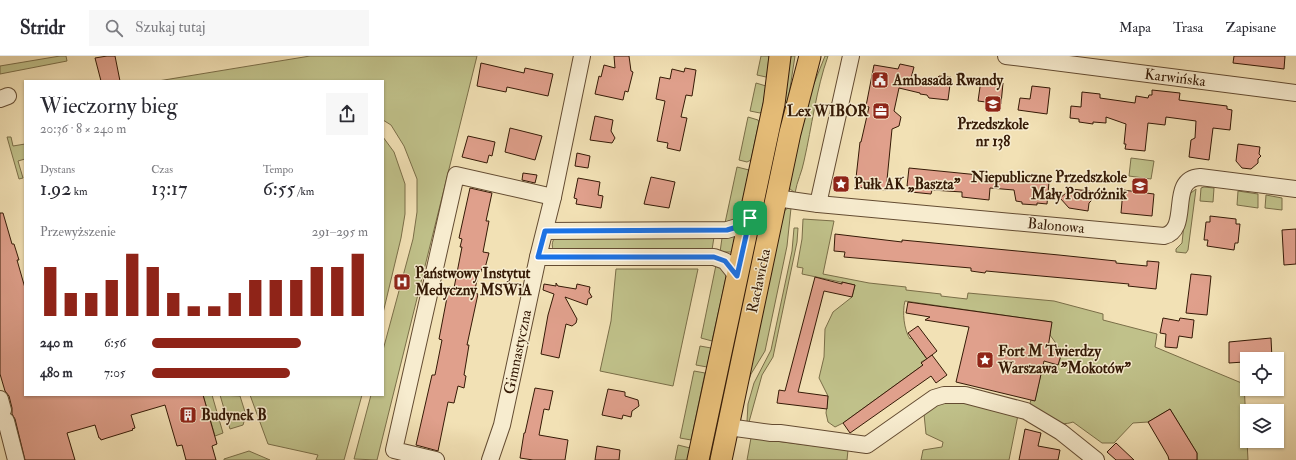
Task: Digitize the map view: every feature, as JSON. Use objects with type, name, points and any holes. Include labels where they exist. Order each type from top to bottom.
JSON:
[{"type":"main road","name":"Racławicka","points":[[698,460],[774,104],[780,56]]},
{"type":"main road","name":"Racławicka","points":[[721,460],[776,198],[796,108],[810,56]]},
{"type":"street","name":"Gimnastyczna","points":[[490,460],[502,424],[538,257],[553,197],[582,56]]},
{"type":"street","points":[[818,204],[851,56]]},
{"type":"street","name":"Karwińska","points":[[1006,56],[1029,57],[1117,71],[1296,93]]},
{"type":"street","points":[[436,460],[395,455],[456,175],[553,197]]},
{"type":"street","name":"Balonowa","points":[[776,198],[818,204],[1164,236],[1175,230],[1178,220],[1181,196],[1187,183],[1193,178],[1199,177],[1296,189]]},
{"type":"street","points":[[545,231],[727,230],[737,227],[750,218]]},
{"type":"street","points":[[538,257],[714,257],[725,261],[737,276]]},
{"type":"street","points":[[728,427],[864,445],[872,442],[940,395],[965,395],[1013,407],[1030,413],[1058,430],[1078,454],[1096,460]]},
{"type":"street","points":[[3,410],[16,460]]},
{"type":"green space","points":[[66,56],[67,61],[0,74],[0,66]]},
{"type":"green space","points":[[310,56],[477,56],[377,460],[354,459],[371,396],[384,396],[384,346],[413,239],[417,212],[417,179],[404,146],[391,125],[384,121],[384,80],[164,80]]},
{"type":"green space","points":[[761,56],[769,56],[766,77],[757,75]]},
{"type":"green space","points":[[791,56],[795,56],[788,101],[713,460],[709,460],[780,124]]},
{"type":"green space","points":[[825,56],[828,56],[820,82],[803,165],[795,193],[789,188],[788,179],[811,91]]},
{"type":"green space","points":[[756,83],[766,86],[762,111],[760,113],[750,111]]},
{"type":"green space","points":[[748,117],[758,120],[759,122],[751,160],[747,162],[739,160]]},
{"type":"green space","points":[[7,137],[11,137],[13,146],[24,144],[24,159],[18,161],[23,178],[19,179]]},
{"type":"green space","points":[[384,138],[394,152],[405,184],[405,214],[401,238],[384,309]]},
{"type":"green space","points":[[1131,158],[1154,161],[1151,179],[1129,176]]},
{"type":"green space","points":[[737,167],[749,170],[740,215],[738,219],[725,223]]},
{"type":"green space","points":[[1201,188],[1214,188],[1213,202],[1200,201]]},
{"type":"green space","points":[[1196,189],[1188,250],[1186,253],[1176,252],[1176,249],[1182,243],[1187,196]]},
{"type":"green space","points":[[1238,191],[1258,194],[1258,208],[1237,205]]},
{"type":"green space","points":[[1266,195],[1282,198],[1282,210],[1265,208]]},
{"type":"green space","points":[[791,208],[787,246],[765,351],[751,374],[747,385],[784,211]]},
{"type":"green space","points":[[803,219],[834,221],[823,274],[869,283],[906,287],[906,290],[941,294],[941,296],[967,299],[968,293],[1054,301],[1103,314],[1103,320],[1157,334],[1155,347],[1240,382],[1240,396],[1245,396],[1245,404],[1240,404],[1240,448],[1247,448],[1248,460],[1197,460],[1197,453],[1170,409],[1148,422],[1133,423],[1114,443],[1102,443],[1073,422],[1062,423],[1051,420],[1031,406],[1030,403],[1031,400],[1035,400],[1043,365],[1058,365],[1062,352],[1050,335],[1051,322],[905,301],[904,321],[906,331],[910,339],[912,338],[927,359],[921,362],[923,365],[843,423],[835,427],[828,422],[826,413],[828,396],[819,378],[824,357],[825,329],[833,312],[852,297],[855,285],[802,274],[803,268],[797,267],[802,239]]},
{"type":"green space","points":[[794,228],[798,228],[797,242],[773,357],[762,375],[749,422],[747,421],[748,404],[754,383],[771,350],[792,251]]},
{"type":"green space","points":[[559,234],[714,237],[712,250],[553,250],[553,241]]},
{"type":"green space","points":[[735,235],[732,252],[720,252],[722,238]]},
{"type":"green space","points":[[719,262],[727,273],[712,341],[701,338],[716,265]]},
{"type":"green space","points":[[616,269],[698,269],[673,386],[600,371],[611,321]]},
{"type":"green space","points":[[700,346],[711,348],[707,367],[696,365]]},
{"type":"green space","points":[[694,371],[705,373],[691,440],[680,438]]},
{"type":"green space","points":[[203,396],[212,396],[223,433],[215,436]]},
{"type":"green space","points":[[220,396],[240,396],[246,415],[243,425],[230,429]]},
{"type":"green space","points":[[250,396],[362,396],[344,460],[316,460],[318,455],[268,444]]},
{"type":"green space","points":[[941,402],[972,402],[1018,415],[1009,460],[921,460],[923,450],[942,447],[943,442],[926,434],[924,414]]},
{"type":"green space","points":[[751,438],[848,450],[847,460],[747,460]]},
{"type":"green space","points":[[678,445],[690,448],[687,460],[675,460]]},
{"type":"green space","points":[[249,451],[270,460],[224,460],[224,459]]},
{"type":"building","points":[[115,56],[120,80],[101,80],[95,58]]},
{"type":"building","points":[[614,56],[629,56],[631,71],[633,72],[628,92],[625,91],[623,100],[595,94],[599,76],[601,77],[604,65],[615,68]]},
{"type":"building","points":[[1234,56],[1285,56],[1284,69],[1233,63]]},
{"type":"building","points":[[481,63],[524,73],[525,68],[553,74],[548,96],[507,87],[506,92],[477,86]]},
{"type":"building","points":[[900,64],[914,67],[911,78],[929,81],[936,79],[939,76],[951,77],[948,100],[929,98],[927,95],[899,88],[894,111],[901,117],[899,126],[892,129],[886,190],[855,187],[860,142],[869,107],[866,106],[874,65],[898,69]]},
{"type":"building","points":[[685,68],[696,70],[692,96],[686,95],[681,117],[687,118],[680,151],[667,148],[668,143],[657,141],[665,101],[656,99],[660,77],[670,79],[672,69],[684,72]]},
{"type":"building","points":[[981,80],[1003,83],[1001,104],[978,101]]},
{"type":"building","points":[[1032,86],[1050,88],[1047,114],[1018,110],[1020,98],[1030,99]]},
{"type":"building","points":[[1152,90],[1180,93],[1179,100],[1227,106],[1227,109],[1232,110],[1230,130],[1213,128],[1209,160],[1189,157],[1191,140],[1195,138],[1196,121],[1166,117],[1165,125],[1148,123],[1145,151],[1125,149],[1126,124],[1106,117],[1106,123],[1093,122],[1093,124],[1079,122],[1079,119],[1070,118],[1071,106],[1081,107],[1082,92],[1100,94],[1100,98],[1135,103],[1136,96],[1148,98],[1149,95],[1152,95]]},
{"type":"building","points":[[595,116],[613,120],[611,131],[615,138],[612,143],[590,140]]},
{"type":"building","points":[[510,128],[542,136],[535,160],[505,152]]},
{"type":"building","points":[[468,136],[495,142],[492,156],[489,155],[487,163],[462,157]]},
{"type":"building","points":[[1238,144],[1260,147],[1259,154],[1261,156],[1258,159],[1258,163],[1251,169],[1242,168],[1236,161]]},
{"type":"building","points":[[577,153],[590,156],[588,168],[575,166]]},
{"type":"building","points":[[909,168],[1049,182],[1047,204],[1022,204],[1022,202],[1016,201],[1014,190],[990,188],[989,200],[962,197],[962,192],[932,190],[931,194],[911,192],[911,187],[907,186]]},
{"type":"building","points":[[523,173],[537,175],[535,183],[522,180]]},
{"type":"building","points":[[651,177],[675,182],[669,208],[644,204]]},
{"type":"building","points":[[578,178],[600,182],[598,195],[603,196],[601,208],[576,204],[577,199],[574,198]]},
{"type":"building","points":[[470,188],[492,193],[486,221],[489,221],[483,252],[489,253],[485,268],[482,267],[481,272],[479,272],[474,293],[478,294],[467,345],[469,345],[464,375],[466,376],[464,388],[458,386],[454,403],[448,402],[438,451],[416,445],[432,375],[435,375],[442,340],[439,339],[449,287],[454,288],[462,247],[460,247],[462,239],[459,238]]},
{"type":"building","points":[[1071,189],[1090,191],[1089,198],[1092,200],[1089,203],[1088,211],[1069,208],[1060,198]]},
{"type":"building","points":[[1123,190],[1154,194],[1152,216],[1121,213]]},
{"type":"building","points":[[0,213],[3,213],[12,244],[14,244],[19,260],[17,260],[24,284],[24,396],[203,396],[217,444],[212,446],[216,460],[186,460],[182,445],[177,446],[165,405],[131,415],[135,428],[132,429],[133,430],[101,440],[95,425],[67,433],[75,460],[25,460],[15,419],[12,414],[9,396],[5,391],[0,374]]},
{"type":"building","points":[[1210,216],[1236,219],[1236,224],[1240,224],[1238,243],[1235,243],[1234,250],[1207,246],[1208,240],[1204,240],[1206,222],[1210,222]]},
{"type":"building","points":[[1296,229],[1296,264],[1284,265],[1282,230]]},
{"type":"building","points":[[835,234],[902,242],[902,240],[1059,255],[1147,266],[1147,261],[1159,262],[1156,289],[1128,286],[1129,284],[986,271],[985,273],[971,271],[971,268],[844,257],[845,252],[834,251]]},
{"type":"building","points":[[1191,274],[1211,276],[1207,315],[1186,313]]},
{"type":"building","points":[[815,277],[842,284],[842,282],[855,285],[852,297],[824,291],[798,392],[828,396],[827,409],[777,403],[779,390],[785,391]]},
{"type":"building","points":[[556,283],[558,286],[576,289],[577,284],[590,287],[589,292],[592,297],[588,299],[587,305],[565,297],[577,319],[576,323],[572,326],[566,324],[559,358],[541,354],[548,315],[554,294],[543,290],[544,284],[556,286]]},
{"type":"building","points":[[908,302],[1052,322],[1048,348],[1062,352],[1058,365],[1044,361],[1035,401],[956,382],[969,327],[925,320],[930,317],[906,313]]},
{"type":"building","points":[[1163,318],[1179,321],[1180,318],[1194,320],[1192,338],[1179,336],[1177,348],[1165,347],[1166,334],[1160,333]]},
{"type":"building","points":[[918,326],[937,351],[927,359],[908,333]]},
{"type":"building","points":[[1271,338],[1272,352],[1240,352],[1240,362],[1229,363],[1229,342]]},
{"type":"building","points":[[932,355],[947,375],[936,383],[931,376],[850,433],[843,423],[923,365],[921,363]]},
{"type":"building","points":[[535,388],[553,391],[549,410],[544,409],[539,435],[568,440],[565,460],[533,460],[520,458],[524,433]]},
{"type":"building","points":[[608,389],[625,392],[625,396],[638,400],[639,406],[632,411],[631,417],[623,415],[622,419],[602,415]]},
{"type":"building","points":[[1170,409],[1197,453],[1197,460],[1169,460],[1148,422]]},
{"type":"building","points":[[1025,429],[1041,433],[1038,446],[1060,450],[1058,460],[1019,460]]},
{"type":"building","points":[[1116,443],[1134,460],[1116,460],[1107,452]]},
{"type":"building","points":[[597,446],[620,450],[619,460],[595,460]]},
{"type":"place","name":"Ambasada Rwandy","points":[[880,80]]},
{"type":"place","name":"Przedszkole nr 138","points":[[993,104]]},
{"type":"place","name":"Lex WIBOR","points":[[881,111]]},
{"type":"place","name":"Pułk AK „Baszta”","points":[[841,184]]},
{"type":"place","name":"Niepubliczne Przedszkole Mały Podróżnik","points":[[1140,186]]},
{"type":"place","name":"Państwowy Instytut Medyczny MSWiA","points":[[402,282]]},
{"type":"place","name":"Fort M Twierdzy Warszawa \"Mokotów\"","points":[[985,360]]},
{"type":"place","name":"Budynek B","points":[[188,415]]},
{"type":"route","points":[[750,218],[737,276],[725,261],[714,257],[538,257],[545,231],[727,230],[737,227],[750,218]]}]
